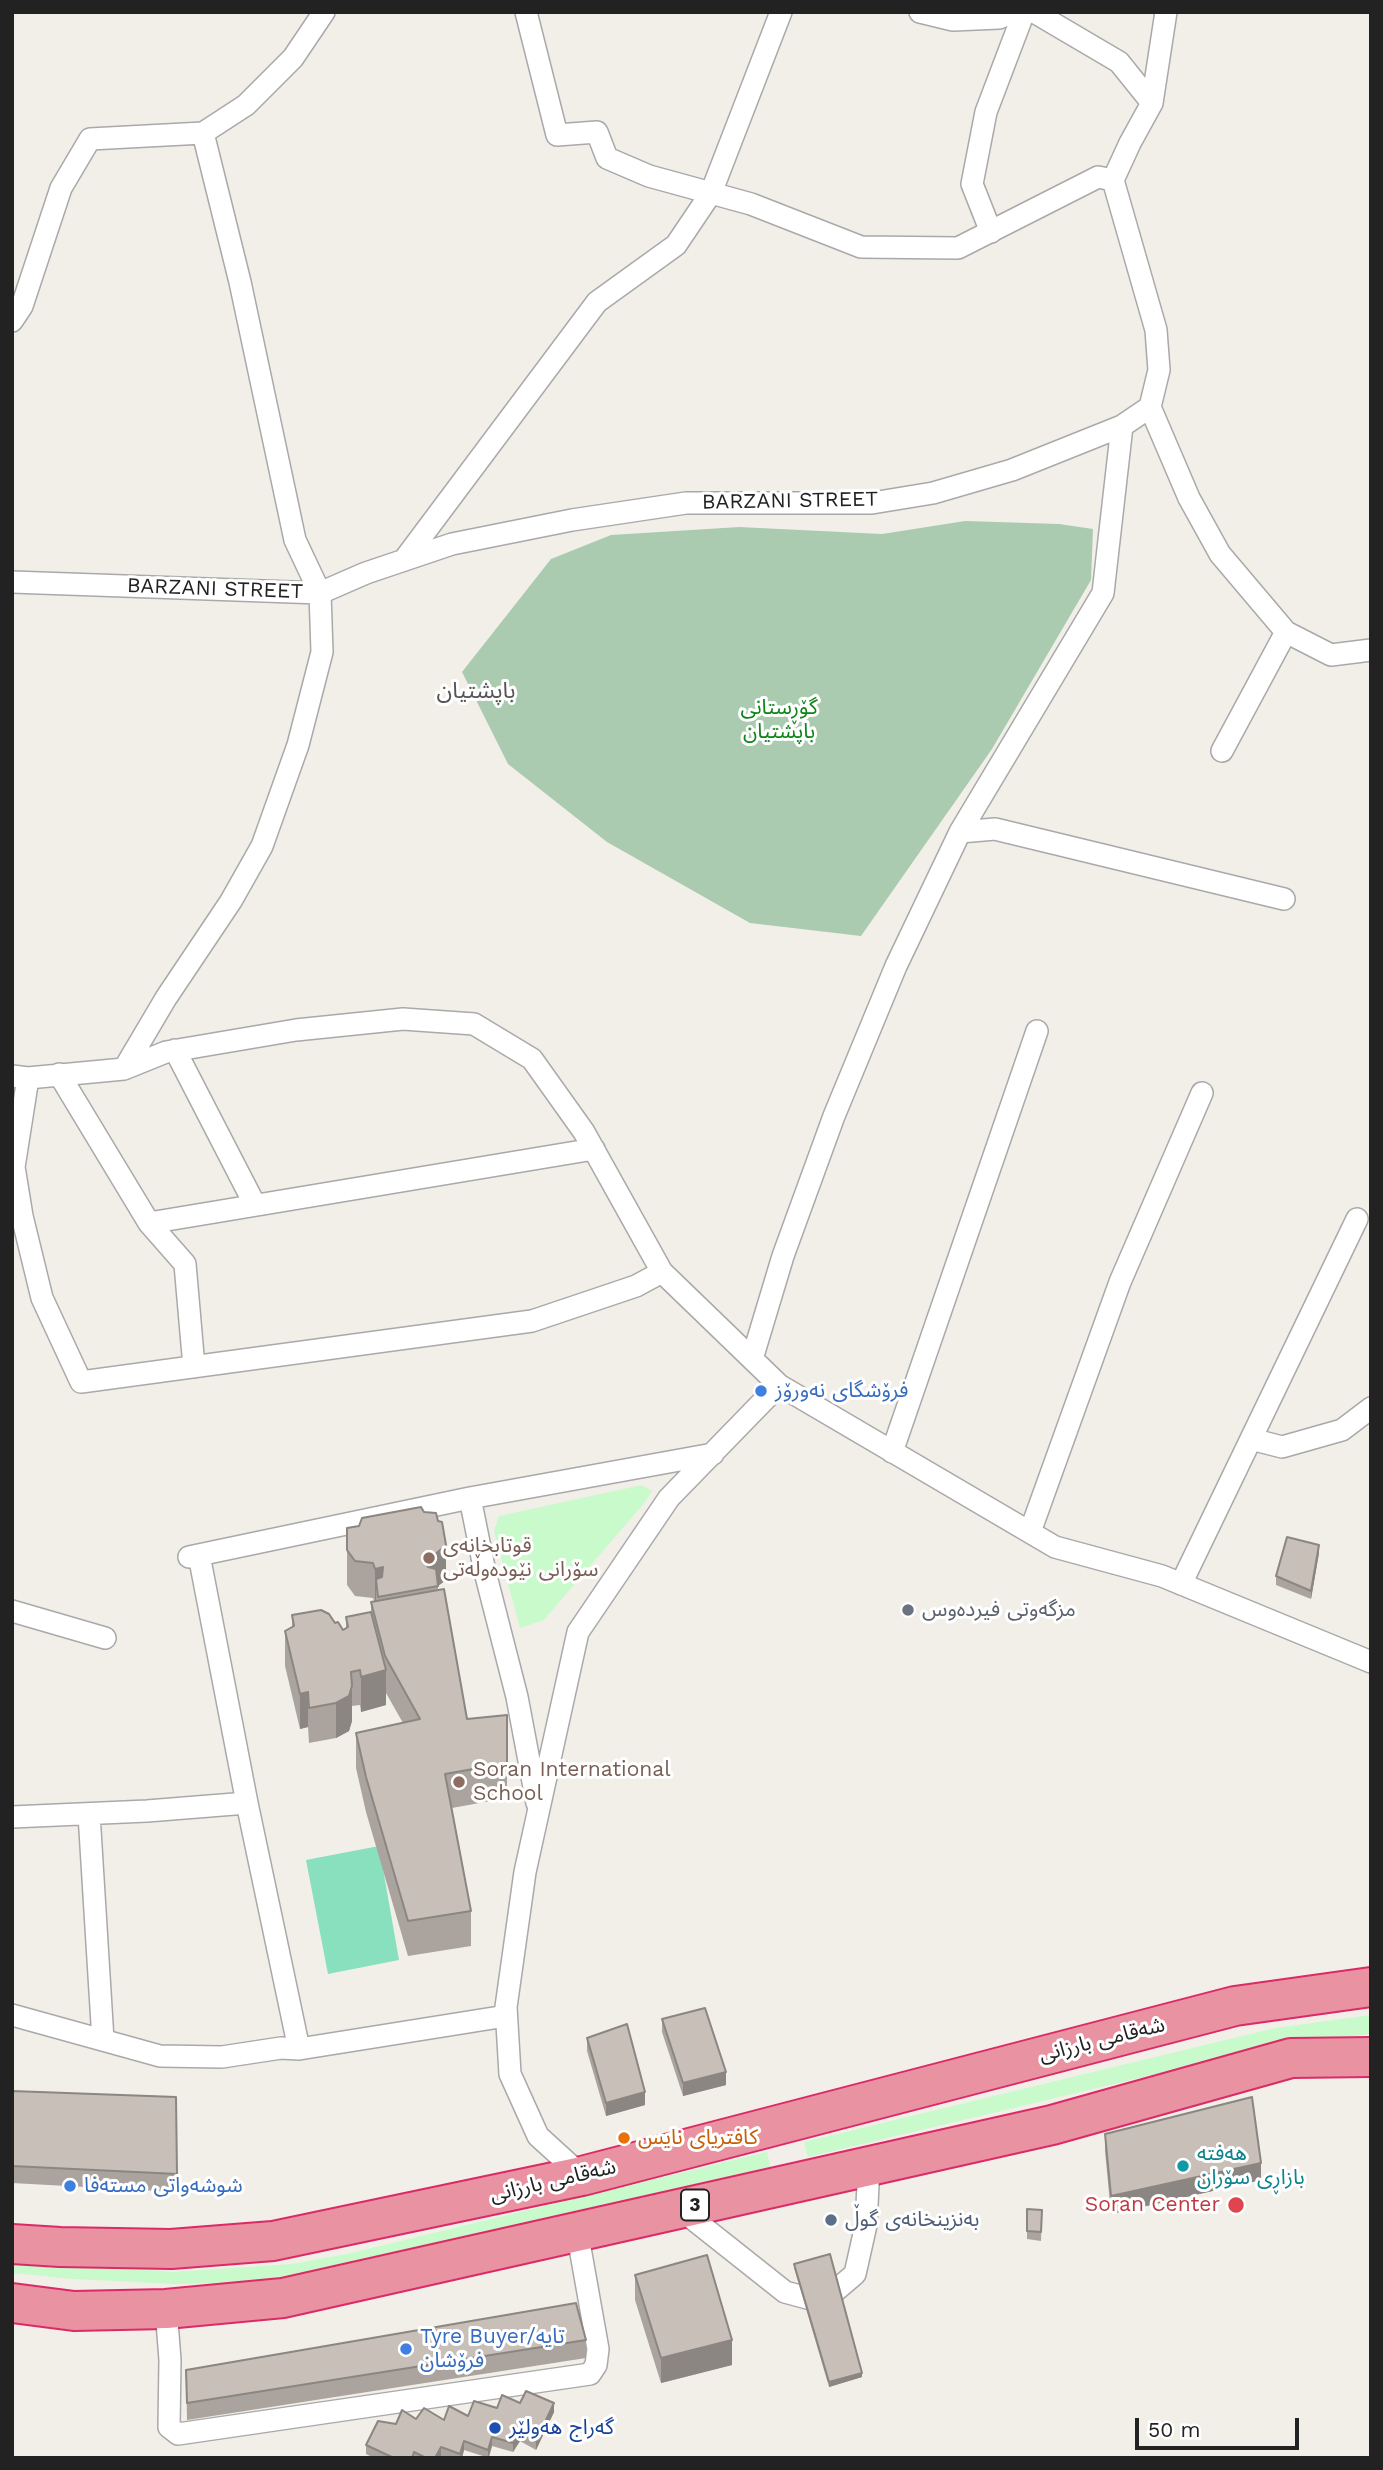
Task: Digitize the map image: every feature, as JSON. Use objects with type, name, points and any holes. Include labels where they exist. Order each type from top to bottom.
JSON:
[{"type":"highway","name":"شەقامی بارزانی","points":[[12,2244],[171,2249],[274,2241],[582,2176],[1235,2006],[1371,1987]]},
{"type":"highway","name":"3","points":[[12,2302],[74,2311],[166,2309],[283,2298],[1052,2125],[1291,2058],[1371,2057]]},
{"type":"highway","points":[[763,2129],[775,2135],[785,2146],[789,2158],[789,2172],[784,2184]]},
{"type":"street","points":[[12,321],[22,306],[61,188],[90,139],[203,133],[246,105],[293,58],[324,12]]},
{"type":"street","points":[[526,12],[557,135],[597,132],[607,158],[649,176],[751,204],[860,247],[958,248],[1098,177],[1113,180]]},
{"type":"street","points":[[404,560],[597,302],[676,245],[711,193],[781,12]]},
{"type":"street","points":[[920,12],[953,20],[999,18],[1013,12]]},
{"type":"street","points":[[991,232],[972,184],[986,112],[1024,12]]},
{"type":"street","points":[[1034,12],[1119,62],[1152,103]]},
{"type":"street","points":[[1166,12],[1152,103],[1113,180],[1156,330],[1159,370],[1150,407],[1189,498],[1220,554],[1286,632],[1331,655],[1371,650]]},
{"type":"street","points":[[124,1069],[166,998],[231,901],[262,846],[298,745],[322,652],[320,593],[295,540],[240,282],[203,133]]},
{"type":"street","name":"BARZANI STREET","points":[[12,582],[320,593],[366,573],[452,544],[572,520],[686,503],[872,503],[933,493],[1012,470],[1122,426],[1150,407]]},
{"type":"street","points":[[752,1359],[783,1256],[834,1116],[896,966],[960,832],[1103,593],[1122,426]]},
{"type":"street","points":[[1222,751],[1286,632]]},
{"type":"street","points":[[960,832],[995,829],[1284,899]]},
{"type":"street","points":[[662,1272],[636,1286],[532,1321],[81,1382],[42,1298],[22,1216],[15,1167],[20,1077],[124,1069],[175,1050],[296,1030],[403,1019],[474,1024],[533,1059],[593,1149],[662,1272],[779,1385],[1055,1547],[1162,1576],[1371,1662]]},
{"type":"street","points":[[892,1452],[1037,1031]]},
{"type":"street","points":[[175,1050],[255,1205]]},
{"type":"street","points":[[59,1074],[149,1223],[185,1264],[194,1367]]},
{"type":"street","points":[[1030,1532],[1120,1282],[1202,1093]]},
{"type":"street","points":[[149,1223],[593,1149]]},
{"type":"street","points":[[1181,1584],[1357,1219]]},
{"type":"street","points":[[582,2176],[538,2136],[510,2074],[506,2016],[525,1872],[578,1632],[669,1498],[779,1385]]},
{"type":"street","points":[[1251,1439],[1282,1447],[1342,1430],[1371,1408]]},
{"type":"street","points":[[299,2049],[194,1556],[470,1498],[713,1454]]},
{"type":"street","points":[[470,1498],[485,1572],[517,1697],[539,1812]]},
{"type":"street","points":[[12,1611],[105,1638]]},
{"type":"street","points":[[12,1817],[247,1803]]},
{"type":"street","points":[[89,1814],[103,2040]]},
{"type":"street","points":[[12,2015],[160,2056],[222,2057],[281,2048],[299,2049],[506,2016]]},
{"type":"street","points":[[679,2208],[785,2292],[822,2302],[855,2274],[866,2225],[869,2165]]},
{"type":"street","points":[[166,2309],[170,2360],[169,2427],[178,2434],[590,2374],[596,2365],[598,2349],[577,2231]]},
{"type":"green space","name":"گۆڕستانی باپشتیان","points":[[965,521],[1059,524],[1093,529],[1091,580],[992,749],[861,936],[750,923],[607,842],[508,764],[462,672],[551,559],[611,535],[739,527],[882,534]]},
{"type":"green space","points":[[642,1485],[652,1491],[645,1502],[544,1620],[520,1628],[494,1531],[499,1516]]},
{"type":"green space","points":[[379,1846],[399,1960],[328,1974],[306,1860]]},
{"type":"green space","points":[[1371,2015],[1371,2034],[1278,2045],[808,2157],[804,2142],[1275,2028]]},
{"type":"green space","points":[[767,2152],[771,2170],[292,2282],[173,2284],[12,2273],[12,2256],[172,2272],[292,2264],[347,2254]]},
{"type":"building","points":[[421,1507],[424,1512],[436,1513],[438,1521],[442,1522],[446,1545],[426,1562],[428,1567],[436,1569],[438,1586],[378,1597],[376,1579],[382,1577],[383,1567],[375,1569],[373,1563],[355,1561],[347,1550],[347,1528],[359,1526],[362,1518]]},
{"type":"building","points":[[1287,1537],[1319,1545],[1311,1591],[1276,1576]]},
{"type":"building","points":[[444,1589],[467,1719],[507,1715],[507,1763],[445,1774],[471,1911],[408,1921],[356,1733],[420,1719],[385,1656],[371,1602]]},
{"type":"building","points":[[321,1610],[329,1614],[335,1623],[338,1622],[343,1630],[348,1627],[346,1617],[371,1612],[386,1670],[361,1677],[360,1670],[351,1672],[352,1686],[349,1696],[336,1703],[309,1708],[308,1692],[300,1694],[285,1631],[294,1626],[292,1615]]},
{"type":"building","points":[[705,2008],[726,2072],[683,2083],[662,2019]]},
{"type":"building","points":[[627,2024],[645,2092],[606,2103],[587,2038]]},
{"type":"building","points":[[12,2091],[176,2097],[177,2174],[12,2166]]},
{"type":"building","name":"هەفتە بازاڕی سۆران","points":[[1252,2097],[1261,2163],[1111,2196],[1105,2134]]},
{"type":"building","points":[[1027,2209],[1042,2210],[1041,2232],[1027,2231]]},
{"type":"building","points":[[830,2254],[862,2373],[829,2382],[794,2264]]},
{"type":"building","points":[[707,2255],[732,2340],[661,2358],[635,2275]]},
{"type":"building","points":[[576,2303],[586,2340],[187,2403],[186,2370]]},
{"type":"building","name":"گەراج هەولێر","points":[[526,2391],[554,2403],[536,2441],[520,2432],[513,2443],[492,2437],[488,2450],[464,2441],[460,2454],[441,2447],[435,2458],[426,2458],[414,2452],[412,2458],[394,2458],[366,2445],[378,2421],[396,2424],[402,2410],[416,2419],[424,2408],[444,2420],[449,2406],[468,2416],[474,2401],[497,2408],[502,2395],[520,2403]]},
{"type":"place","name":"فرۆشگای نەورۆز","points":[[761,1391]]},
{"type":"place","name":"قوتابخانەی سۆرانی نێودەوڵەتی","points":[[429,1558]]},
{"type":"place","name":"مزگەوتی فیردەوس","points":[[908,1610]]},
{"type":"place","name":"Soran International School","points":[[459,1782]]},
{"type":"place","name":"کافتریای نایس","points":[[624,2138]]},
{"type":"place","name":"هەفتە بازاڕی سۆران","points":[[1183,2166]]},
{"type":"place","name":"شوشەواتی مستەفا","points":[[70,2186]]},
{"type":"place","name":"Soran Center","points":[[1236,2205]]},
{"type":"place","name":"بەنزینخانەی گوڵ","points":[[831,2220]]},
{"type":"place","name":"Tyre Buyer/تایە فرۆشان","points":[[406,2349]]},
{"type":"place","name":"گەراج هەولێر","points":[[495,2428]]},
{"type":"district","name":"باپشتیان","points":[[476,691]]}]
